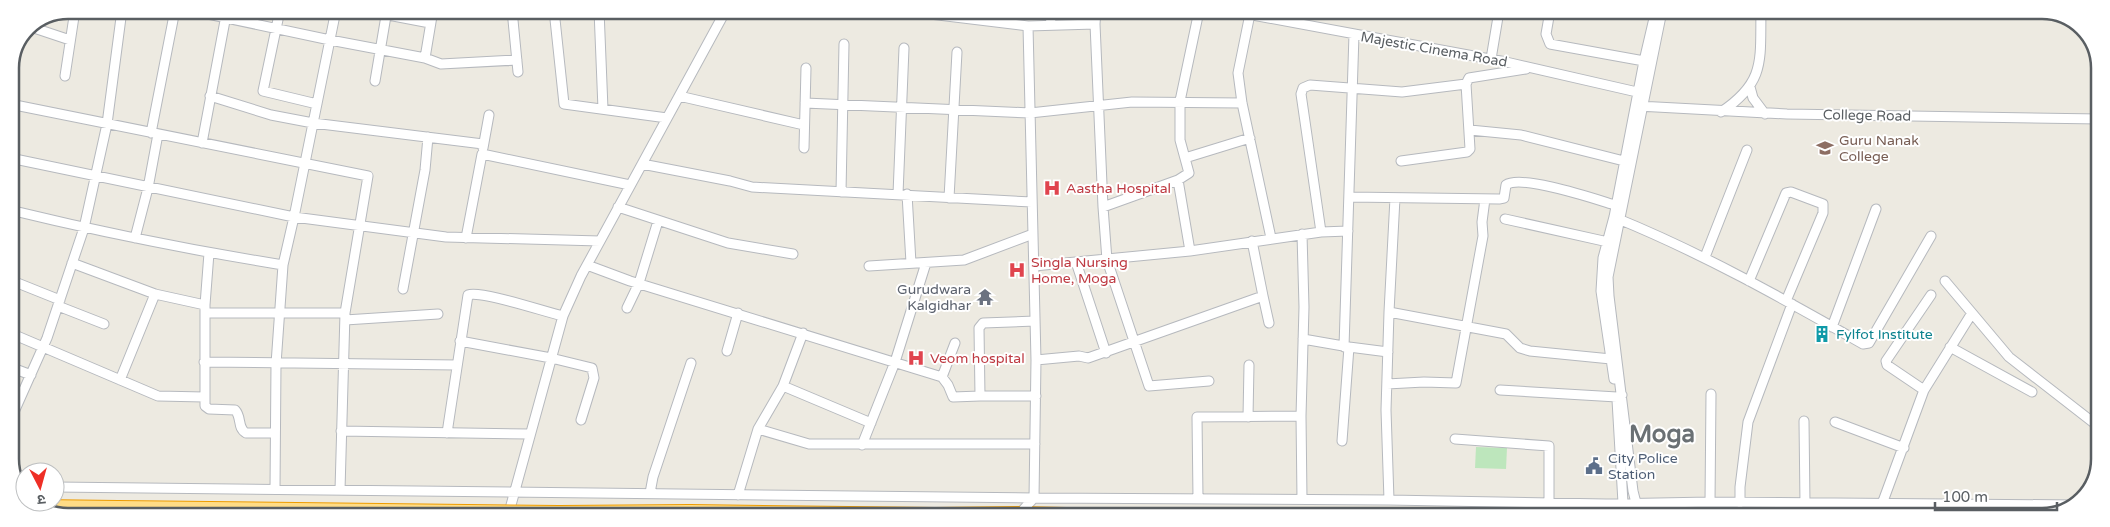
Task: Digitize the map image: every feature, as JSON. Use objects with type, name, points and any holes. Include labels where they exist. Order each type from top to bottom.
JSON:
[{"type":"highway","points":[[65,506],[204,508]]},
{"type":"street","points":[[65,76],[74,19]]},
{"type":"street","points":[[19,401],[44,347],[84,228],[107,124],[121,19]]},
{"type":"street","points":[[135,238],[148,188],[174,19]]},
{"type":"street","points":[[202,142],[225,19]]},
{"type":"street","points":[[243,19],[276,29],[425,58],[441,64],[517,60]]},
{"type":"street","points":[[278,19],[264,91],[317,104]]},
{"type":"street","points":[[275,489],[276,364],[278,314],[283,265],[334,19]]},
{"type":"street","points":[[375,81],[386,19]]},
{"type":"street","points":[[414,19],[430,23]]},
{"type":"street","points":[[425,58],[431,19]]},
{"type":"street","points":[[513,19],[518,72]]},
{"type":"street","points":[[555,19],[564,104],[667,118]]},
{"type":"street","points":[[599,19],[603,109]]},
{"type":"street","points":[[510,508],[513,492],[563,316],[587,265],[721,19]]},
{"type":"street","points":[[971,19],[1028,26],[1095,24]]},
{"type":"street","points":[[1051,19],[1051,25]]},
{"type":"street","points":[[1095,19],[1103,207],[1108,260],[1149,386],[1208,381]]},
{"type":"street","points":[[1103,207],[1178,180],[1189,173],[1180,140],[1180,101],[1197,19]]},
{"type":"street","points":[[1249,19],[1238,73],[1242,103],[1271,238]]},
{"type":"street","name":"Majestic Cinema Road","points":[[1276,19],[1491,59],[1637,92]]},
{"type":"street","points":[[1491,59],[1498,19]]},
{"type":"street","points":[[1549,19],[1546,34],[1550,44],[1644,62]]},
{"type":"street","points":[[1642,508],[1636,503],[1631,479],[1619,396],[1608,277],[1616,218],[1639,106],[1637,92],[1654,19]]},
{"type":"street","points":[[1626,508],[1623,503],[1619,396],[1611,360],[1601,291],[1603,258],[1616,218],[1615,204],[1624,161],[1660,19]]},
{"type":"street","points":[[1720,112],[1740,98],[1750,87],[1760,64],[1761,19]]},
{"type":"street","points":[[1025,508],[1034,498],[1036,396],[1028,26]]},
{"type":"street","points":[[38,29],[70,40]]},
{"type":"street","points":[[1342,441],[1354,34]]},
{"type":"street","points":[[841,192],[844,44]]},
{"type":"street","points":[[904,48],[901,108],[902,194],[911,263]]},
{"type":"street","points":[[949,198],[957,52]]},
{"type":"street","points":[[804,148],[806,68]]},
{"type":"street","points":[[1401,162],[1467,152],[1470,149],[1466,84],[1469,78],[1531,68]]},
{"type":"street","points":[[1321,232],[1301,91],[1310,85],[1402,92],[1466,84]]},
{"type":"street","points":[[1750,87],[1753,98],[1765,114]]},
{"type":"street","points":[[210,96],[271,115],[313,123],[428,137],[630,185]]},
{"type":"street","points":[[679,96],[804,125]]},
{"type":"street","points":[[805,103],[1030,113],[1100,105],[1180,101],[1242,103]]},
{"type":"street","points":[[19,106],[368,176],[345,316],[340,490]]},
{"type":"street","name":"College Road","points":[[1639,106],[1765,114],[2091,119]]},
{"type":"street","points":[[466,238],[489,115]]},
{"type":"street","points":[[1470,130],[1521,135],[1624,161]]},
{"type":"street","points":[[402,289],[425,170],[428,137]]},
{"type":"street","points":[[1185,158],[1250,138]]},
{"type":"street","points":[[1705,257],[1747,150]]},
{"type":"street","points":[[19,160],[294,217],[466,238],[600,241]]},
{"type":"street","points":[[642,164],[752,187],[1032,202]]},
{"type":"street","points":[[1178,180],[1190,251]]},
{"type":"street","points":[[1349,197],[1504,198],[1506,184],[1515,181],[1543,185],[1615,204]]},
{"type":"street","points":[[1740,503],[1740,487],[1748,422],[1789,302],[1823,213],[1825,207],[1823,204],[1791,192],[1786,193],[1749,281]]},
{"type":"street","points":[[1390,500],[1386,410],[1396,198]]},
{"type":"street","points":[[1387,384],[1456,383],[1483,236],[1482,222],[1485,199]]},
{"type":"street","points":[[618,207],[728,243],[793,254]]},
{"type":"street","points":[[1832,327],[1876,209]]},
{"type":"street","points":[[19,212],[84,228],[209,253],[283,265]]},
{"type":"street","points":[[1616,218],[1675,242],[1705,257],[1862,344],[1869,343],[1930,236]]},
{"type":"street","points":[[1505,219],[1608,242]]},
{"type":"street","points":[[627,308],[639,283],[658,221]]},
{"type":"street","points":[[1034,266],[1190,251],[1302,234],[1348,231]]},
{"type":"street","points":[[869,266],[964,260],[1033,234]]},
{"type":"street","points":[[1302,234],[1302,499]]},
{"type":"street","points":[[1252,241],[1269,323]]},
{"type":"street","points":[[209,253],[205,309],[205,406],[208,409],[231,409],[238,412],[242,432],[250,434],[275,433]]},
{"type":"street","points":[[1076,262],[1106,353]]},
{"type":"street","points":[[72,263],[155,294],[205,309],[345,316],[438,314]]},
{"type":"street","points":[[862,446],[895,362],[926,263]]},
{"type":"street","points":[[587,265],[639,283],[942,377],[953,397],[1036,396]]},
{"type":"street","points":[[1945,281],[2010,357],[2091,421]]},
{"type":"street","points":[[19,284],[104,324]]},
{"type":"street","points":[[120,380],[155,294]]},
{"type":"street","points":[[447,433],[466,296],[469,294],[491,297],[563,316]]},
{"type":"street","points":[[1924,390],[1887,365],[1886,361],[1931,295]]},
{"type":"street","points":[[1036,360],[1079,356],[1088,358],[1106,353],[1263,296]]},
{"type":"street","points":[[1390,312],[1506,334],[1520,348],[1530,351],[1611,360]]},
{"type":"street","points":[[1882,504],[1924,390],[1972,312]]},
{"type":"street","points":[[727,351],[738,313]]},
{"type":"street","points":[[980,396],[979,328],[981,324],[1035,321]]},
{"type":"street","points":[[738,495],[758,429],[783,386],[803,333]]},
{"type":"street","points":[[19,337],[158,396],[204,397]]},
{"type":"street","points":[[1303,339],[1388,352]]},
{"type":"street","points":[[460,341],[551,358],[592,368],[594,370],[594,378],[581,420]]},
{"type":"street","points":[[942,377],[955,343]]},
{"type":"street","points":[[1950,347],[2032,392]]},
{"type":"street","points":[[204,362],[456,365]]},
{"type":"street","points":[[650,493],[653,476],[691,363]]},
{"type":"street","points":[[1248,417],[1249,365]]},
{"type":"street","points":[[19,371],[31,375]]},
{"type":"street","points":[[783,386],[871,423]]},
{"type":"street","points":[[1500,390],[1619,396]]},
{"type":"street","points":[[1710,502],[1711,394]]},
{"type":"street","points":[[1198,498],[1197,417],[1301,416]]},
{"type":"street","points":[[1804,421],[1805,504]]},
{"type":"street","points":[[1835,422],[1904,448]]},
{"type":"street","points":[[758,429],[804,443],[862,446],[1035,444]]},
{"type":"street","points":[[341,431],[530,434]]},
{"type":"street","points":[[1456,439],[1549,446],[1548,502]]},
{"type":"street","points":[[65,488],[1623,503],[2062,504]]},
{"type":"green space","points":[[1476,447],[1507,448],[1506,469],[1475,468]]},
{"type":"place","name":"Guru Nanak College","points":[[1825,148]]},
{"type":"place","name":"Aastha Hospital","points":[[1052,188]]},
{"type":"place","name":"Singla Nursing Home, Moga","points":[[1017,270]]},
{"type":"place","name":"Gurudwara Kalgidhar","points":[[985,297]]},
{"type":"place","name":"Fylfot Institute","points":[[1822,334]]},
{"type":"place","name":"Veom hospital","points":[[916,358]]},
{"type":"place","name":"City Police Station","points":[[1594,466]]},
{"type":"district","name":"Moga","points":[[1662,434]]}]
